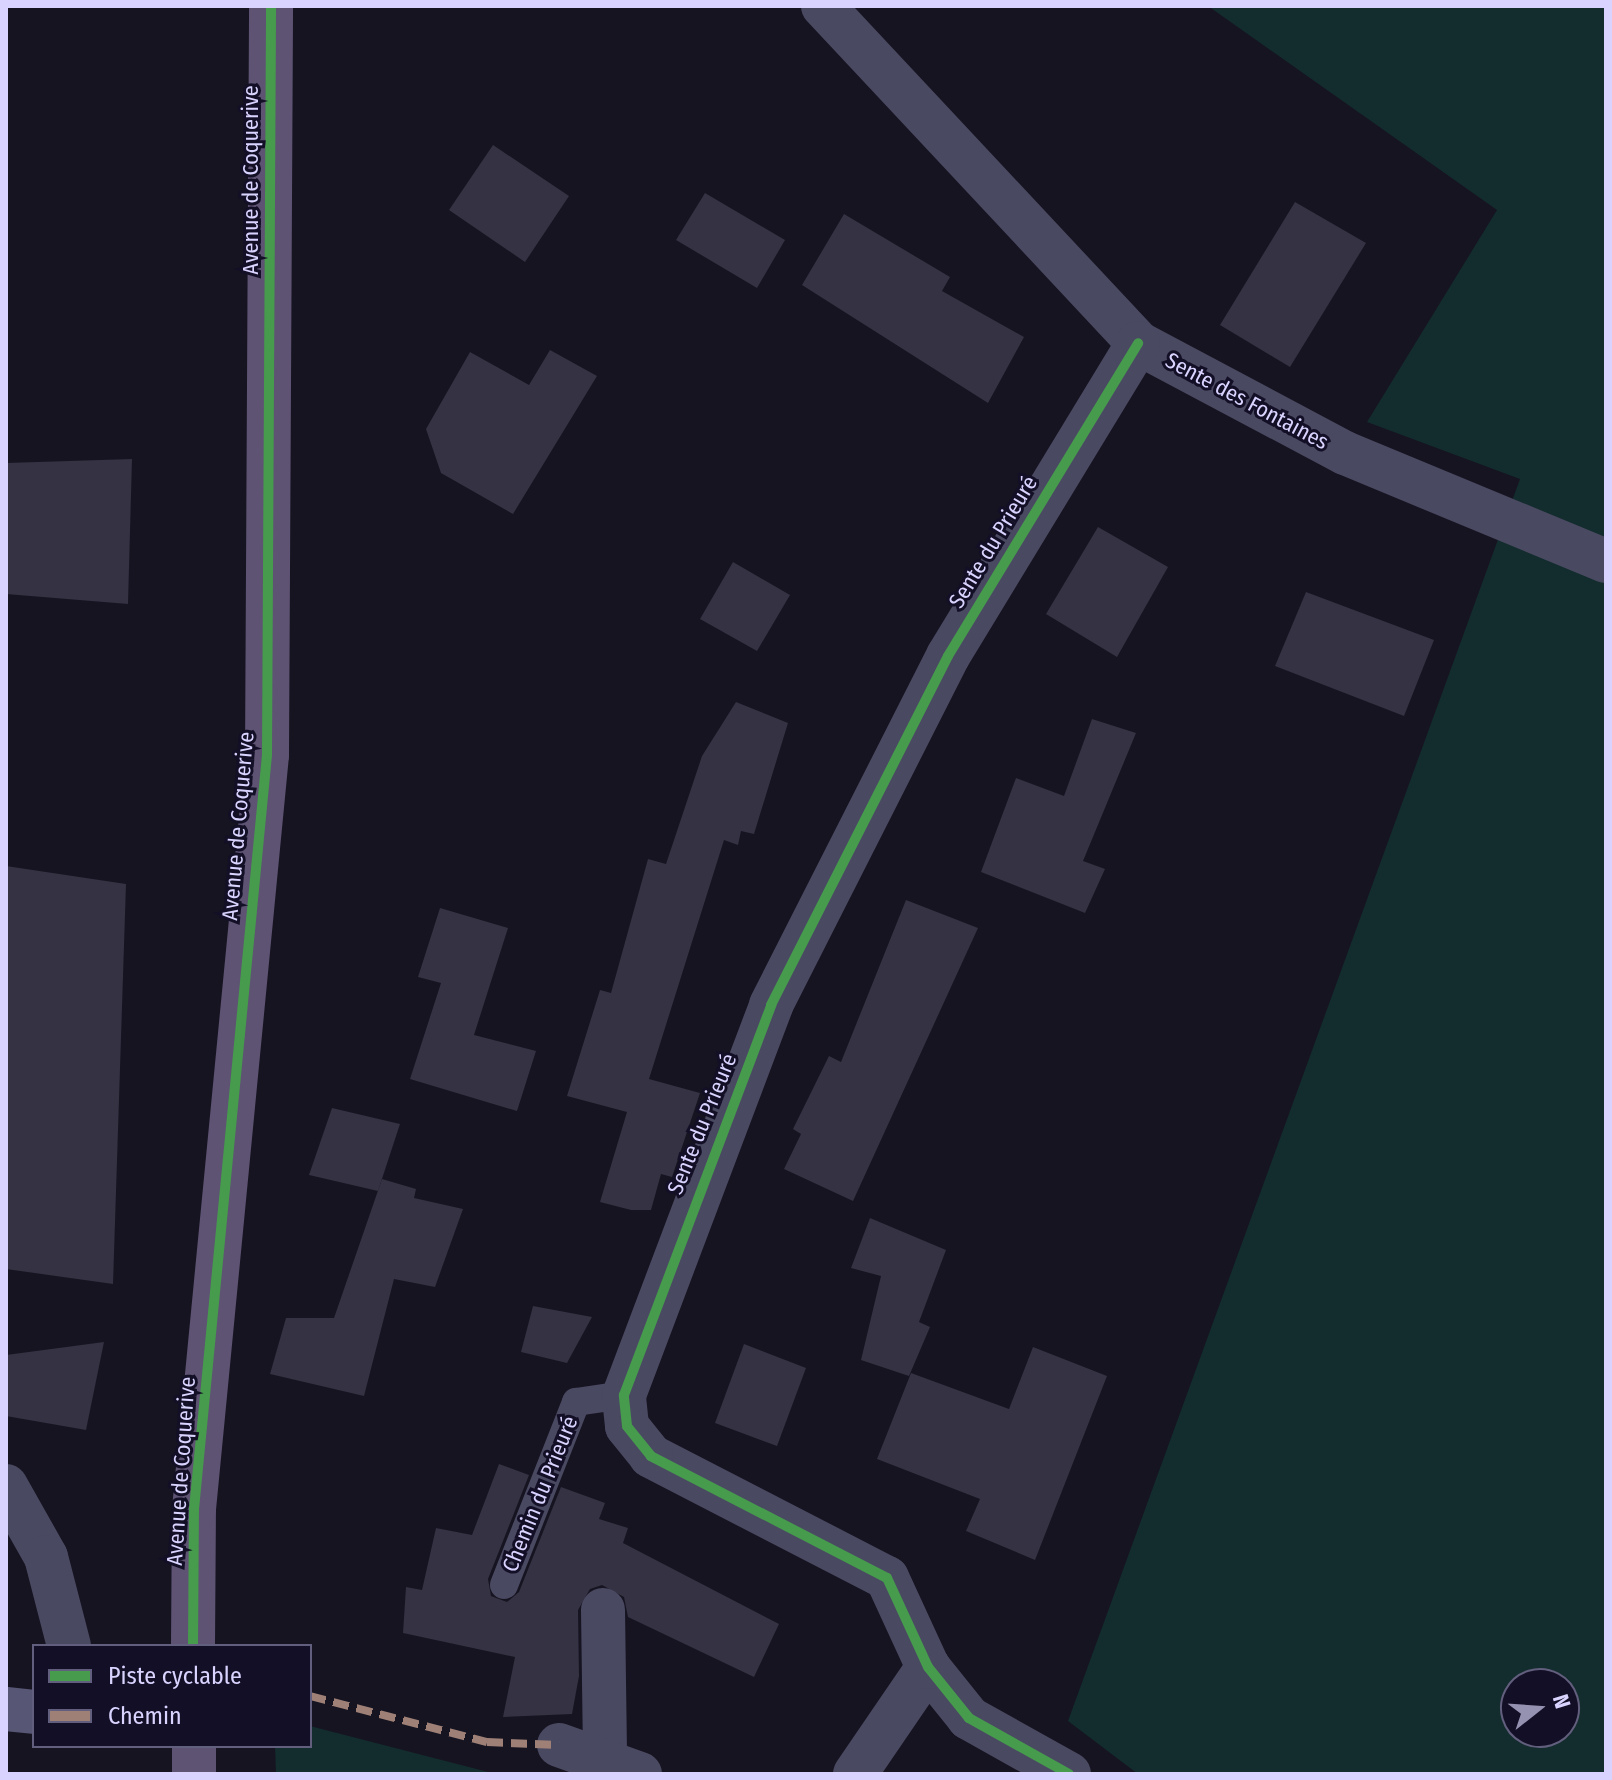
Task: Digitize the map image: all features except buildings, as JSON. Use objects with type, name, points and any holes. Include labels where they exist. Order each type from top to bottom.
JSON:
[{"type":"main road","name":"Avenue de Coquerive","points":[[193,1644],[194,1509],[267,755],[271,6]]},
{"type":"main road","points":[[6,1709],[32,1712]]},
{"type":"main road","points":[[194,1748],[194,1774]]},
{"type":"street","name":"Sente des Fontaines","points":[[823,6],[1138,343],[1345,453],[1606,561]]},
{"type":"street","name":"Sente du Prieuré","points":[[624,1395],[686,1216],[771,1005],[948,656],[1138,343]]},
{"type":"street","points":[[624,1395],[627,1426],[651,1456],[887,1578],[928,1667],[969,1718],[1069,1774]]},
{"type":"street","points":[[6,1486],[46,1557],[68,1644]]},
{"type":"street","points":[[559,1745],[623,1767],[603,1610]]},
{"type":"street","points":[[855,1774],[928,1667]]},
{"type":"lane","name":"Chemin du Prieuré","points":[[504,1585],[576,1402],[624,1395]]},
{"type":"green space","points":[[1208,6],[1606,6],[1606,1774],[1138,1774],[1068,1721],[1520,479],[1367,422],[1497,210]]},
{"type":"green space","points":[[312,1727],[496,1774],[276,1774],[275,1748],[312,1748]]},
{"type":"marked path","points":[[312,1697],[487,1742],[559,1745]]},
{"type":"cycle path","points":[[193,1644],[194,1509],[267,755],[271,6]]},
{"type":"cycle path","points":[[1069,1774],[969,1718],[928,1667],[887,1578],[651,1456],[627,1426],[624,1395],[771,1005],[948,656],[1138,343]]}]
